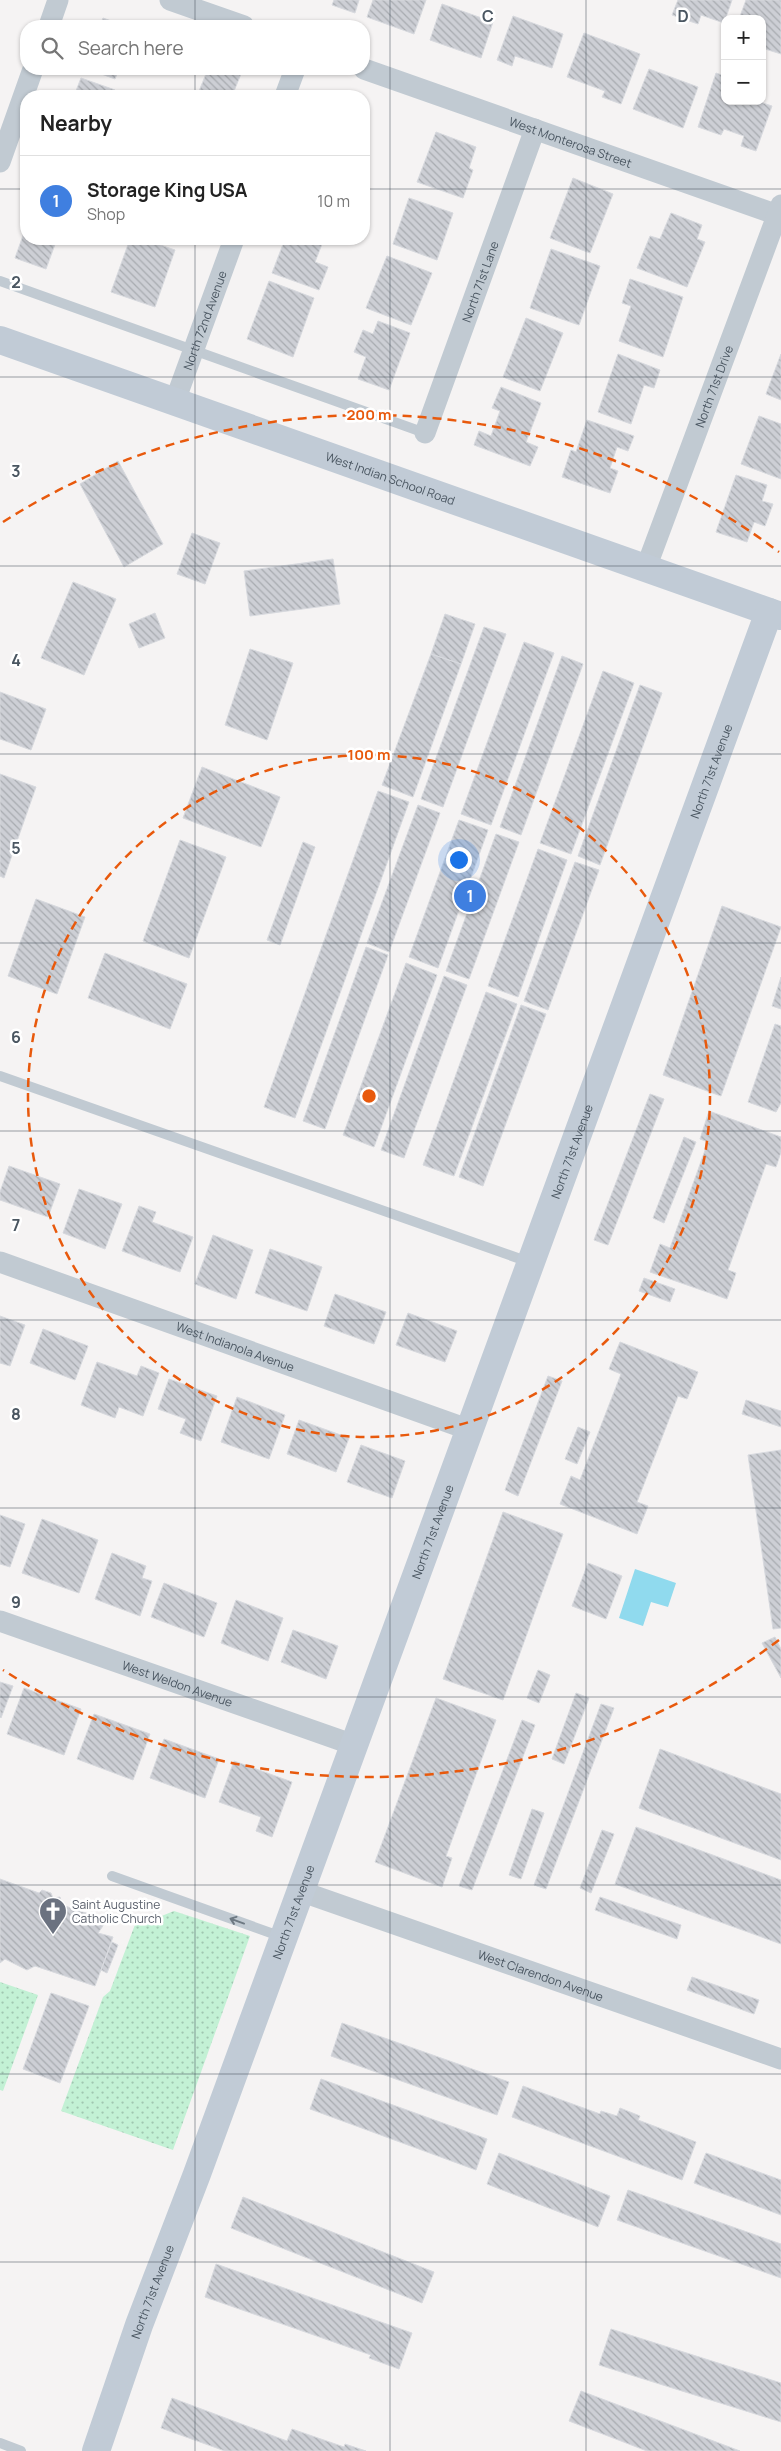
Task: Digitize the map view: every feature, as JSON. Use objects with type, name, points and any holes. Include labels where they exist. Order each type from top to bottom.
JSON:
[{"type":"street","points":[[51,20],[58,0]]},
{"type":"street","points":[[170,0],[227,20]]},
{"type":"street","name":"West Monterosa Street","points":[[370,70],[535,129],[779,210]]},
{"type":"street","points":[[26,90],[32,75]]},
{"type":"street","points":[[288,90],[293,75]]},
{"type":"street","points":[[0,162],[20,107]]},
{"type":"street","name":"North 71st Lane","points":[[426,433],[535,129]]},
{"type":"street","name":"North 71st Drive","points":[[646,568],[779,210]]},
{"type":"street","name":"North 72nd Avenue","points":[[175,401],[232,245]]},
{"type":"street","name":"West Indian School Road","points":[[0,340],[775,614]]},
{"type":"street","name":"North 71st Avenue","points":[[96,2451],[140,2325],[470,1430],[530,1262],[775,614]]},
{"type":"street","name":"West Indianola Avenue","points":[[0,1262],[470,1430]]},
{"type":"street","name":"West Weldon Avenue","points":[[0,1621],[354,1746]]},
{"type":"street","name":"West Clarendon Avenue","points":[[300,1891],[781,2060]]},
{"type":"lane","points":[[0,282],[426,433]]},
{"type":"lane","points":[[0,1076],[530,1262]]},
{"type":"lane","points":[[112,1876],[283,1937]]},
{"type":"lane","points":[[0,2443],[21,2451]]},
{"type":"green space","points":[[174,1911],[250,1936],[173,2150],[61,2111],[103,1997],[110,1991],[139,1914],[154,1919]]},
{"type":"green space","points":[[0,1982],[38,1995],[3,2091],[0,2090]]},
{"type":"water","points":[[635,1569],[676,1583],[668,1607],[651,1602],[643,1626],[619,1618]]},
{"type":"building","points":[[334,0],[359,0],[355,13],[332,5]]},
{"type":"building","points":[[373,0],[426,0],[414,34],[367,17]]},
{"type":"building","points":[[678,0],[732,0],[727,15],[721,15],[721,22],[701,15],[698,24],[672,15]]},
{"type":"building","points":[[746,0],[781,0],[781,54],[766,49],[766,15],[740,15]]},
{"type":"building","points":[[442,4],[493,22],[481,58],[430,40]]},
{"type":"building","points":[[513,16],[563,34],[552,68],[515,56],[512,66],[497,60]]},
{"type":"building","points":[[584,33],[640,54],[621,104],[602,97],[605,91],[567,77]]},
{"type":"building","points":[[649,69],[698,87],[683,128],[633,109]]},
{"type":"building","points":[[716,73],[721,75],[721,105],[766,104],[772,106],[756,151],[741,146],[744,136],[724,129],[721,135],[698,127]]},
{"type":"building","points":[[104,75],[117,75],[115,79]]},
{"type":"building","points":[[206,75],[241,75],[234,90],[199,90]]},
{"type":"building","points":[[81,78],[115,90],[76,90]]},
{"type":"building","points":[[436,132],[476,147],[469,168],[473,170],[463,198],[417,182]]},
{"type":"building","points":[[573,178],[613,194],[590,253],[550,238]]},
{"type":"building","points":[[409,198],[453,213],[437,260],[393,244]]},
{"type":"building","points":[[671,213],[702,225],[697,239],[705,242],[687,287],[637,268],[650,236],[660,239]]},
{"type":"building","points":[[20,244],[55,245],[46,269],[15,258]]},
{"type":"building","points":[[128,245],[160,245],[175,250],[155,307],[111,292]]},
{"type":"building","points":[[283,245],[322,245],[315,262],[328,267],[319,290],[272,273]]},
{"type":"building","points":[[551,249],[600,266],[579,325],[530,308]]},
{"type":"building","points":[[387,256],[432,273],[411,325],[366,308]]},
{"type":"building","points":[[630,279],[683,297],[663,357],[619,341],[631,306],[622,303]]},
{"type":"building","points":[[269,281],[314,298],[293,357],[247,339]]},
{"type":"building","points":[[526,318],[563,333],[540,391],[503,377]]},
{"type":"building","points":[[378,321],[410,333],[389,390],[358,379],[366,357],[354,352],[363,330],[373,334]]},
{"type":"building","points":[[618,354],[660,370],[654,388],[644,385],[631,424],[598,412]]},
{"type":"building","points":[[781,354],[781,400],[766,394]]},
{"type":"building","points":[[501,387],[541,403],[526,442],[538,447],[530,466],[474,445],[479,431],[491,436],[500,411],[492,408]]},
{"type":"building","points":[[759,416],[781,424],[781,479],[741,464]]},
{"type":"building","points":[[587,420],[634,436],[628,451],[617,447],[610,468],[618,471],[610,493],[562,477],[571,450],[576,452]]},
{"type":"building","points":[[118,461],[163,544],[124,567],[80,484]]},
{"type":"building","points":[[736,475],[767,485],[762,501],[773,504],[765,526],[754,522],[747,542],[716,532]]},
{"type":"building","points":[[192,533],[220,543],[205,584],[177,574]]},
{"type":"building","points":[[333,559],[340,604],[250,616],[244,571]]},
{"type":"building","points":[[73,582],[116,599],[84,675],[41,658]]},
{"type":"building","points":[[155,613],[165,638],[139,648],[129,624]]},
{"type":"building","points":[[445,614],[475,624],[461,664],[431,654]]},
{"type":"building","points":[[484,627],[506,634],[443,807],[421,799]]},
{"type":"building","points":[[524,642],[554,653],[491,825],[461,814]]},
{"type":"building","points":[[250,649],[293,663],[267,740],[225,725]]},
{"type":"building","points":[[431,654],[461,664],[413,797],[382,785]]},
{"type":"building","points":[[562,656],[583,664],[521,835],[500,827]]},
{"type":"building","points":[[603,671],[634,683],[571,854],[540,843]]},
{"type":"building","points":[[640,685],[662,693],[600,865],[578,856]]},
{"type":"building","points":[[0,692],[46,709],[31,750],[0,739]]},
{"type":"building","points":[[202,767],[280,797],[261,847],[183,818]]},
{"type":"building","points":[[0,774],[36,787],[4,878],[0,876]]},
{"type":"building","points":[[378,791],[409,802],[295,1118],[264,1107]]},
{"type":"building","points":[[418,805],[440,813],[389,952],[367,943]]},
{"type":"building","points":[[459,820],[488,830],[438,968],[409,957]]},
{"type":"building","points":[[496,834],[519,842],[469,979],[446,971]]},
{"type":"building","points":[[180,840],[226,857],[189,958],[143,941]]},
{"type":"building","points":[[303,842],[315,847],[280,945],[267,940]]},
{"type":"building","points":[[538,849],[567,860],[518,997],[488,986]]},
{"type":"building","points":[[575,862],[599,870],[548,1010],[524,1001]]},
{"type":"building","points":[[36,899],[85,917],[57,994],[8,976]]},
{"type":"building","points":[[722,906],[781,927],[721,1096],[663,1075]]},
{"type":"building","points":[[366,947],[388,955],[325,1129],[303,1121]]},
{"type":"building","points":[[105,953],[187,984],[170,1029],[88,998]]},
{"type":"building","points":[[406,963],[437,975],[374,1147],[343,1135]]},
{"type":"building","points":[[444,976],[467,985],[404,1158],[381,1150]]},
{"type":"building","points":[[781,977],[781,1009],[772,1006]]},
{"type":"building","points":[[486,992],[517,1004],[454,1176],[423,1165]]},
{"type":"building","points":[[521,1005],[546,1014],[483,1186],[459,1177]]},
{"type":"building","points":[[775,1024],[781,1026],[781,1103],[776,1112],[748,1102]]},
{"type":"building","points":[[650,1094],[664,1099],[608,1245],[594,1240]]},
{"type":"building","points":[[709,1111],[781,1137],[781,1152],[776,1167],[766,1164],[728,1270],[736,1273],[727,1299],[650,1272],[660,1244],[670,1248],[708,1142],[700,1139]]},
{"type":"building","points":[[684,1137],[696,1142],[664,1223],[653,1218]]},
{"type":"building","points":[[9,1166],[60,1184],[48,1217],[0,1200],[0,1192]]},
{"type":"building","points":[[79,1189],[122,1204],[105,1249],[63,1233]]},
{"type":"building","points":[[139,1206],[156,1212],[152,1222],[193,1237],[180,1272],[122,1251]]},
{"type":"building","points":[[213,1235],[253,1250],[236,1299],[195,1284]]},
{"type":"building","points":[[270,1249],[322,1267],[307,1311],[255,1293]]},
{"type":"building","points":[[644,1278],[675,1289],[670,1302],[639,1291]]},
{"type":"building","points":[[335,1294],[386,1312],[374,1344],[324,1326]]},
{"type":"building","points":[[408,1313],[457,1331],[445,1362],[396,1345]]},
{"type":"building","points":[[0,1316],[25,1325],[10,1366],[0,1363]]},
{"type":"building","points":[[43,1329],[88,1346],[75,1380],[30,1363]]},
{"type":"building","points":[[620,1342],[698,1372],[687,1399],[678,1396],[637,1502],[648,1506],[637,1534],[560,1504],[571,1476],[580,1480],[621,1374],[609,1369]]},
{"type":"building","points":[[97,1362],[137,1376],[141,1366],[159,1373],[143,1416],[119,1407],[115,1418],[81,1405]]},
{"type":"building","points":[[548,1376],[562,1381],[518,1496],[505,1490]]},
{"type":"building","points":[[169,1379],[217,1396],[201,1441],[180,1433],[186,1419],[158,1409]]},
{"type":"building","points":[[237,1397],[285,1415],[269,1459],[221,1442]]},
{"type":"building","points":[[746,1400],[781,1411],[781,1427],[742,1414]]},
{"type":"building","points":[[299,1420],[349,1438],[336,1472],[287,1454]]},
{"type":"building","points":[[578,1427],[590,1432],[577,1464],[565,1459]]},
{"type":"building","points":[[361,1445],[405,1461],[392,1498],[347,1482]]},
{"type":"building","points":[[781,1450],[781,1628],[773,1629],[748,1455]]},
{"type":"building","points":[[503,1512],[563,1534],[503,1700],[443,1679]]},
{"type":"building","points":[[0,1515],[25,1524],[10,1567],[0,1564]]},
{"type":"building","points":[[42,1519],[98,1540],[79,1593],[22,1573]]},
{"type":"building","points":[[112,1553],[146,1566],[142,1578],[152,1581],[140,1616],[95,1599]]},
{"type":"building","points":[[588,1563],[622,1576],[606,1619],[572,1606]]},
{"type":"building","points":[[164,1583],[217,1603],[204,1637],[151,1617]]},
{"type":"building","points":[[236,1600],[283,1618],[268,1661],[221,1643]]},
{"type":"building","points":[[293,1630],[338,1646],[326,1679],[281,1662]]},
{"type":"building","points":[[775,1637],[781,1649],[781,1678],[762,1643]]},
{"type":"building","points":[[538,1670],[550,1675],[539,1703],[527,1698]]},
{"type":"building","points":[[0,1682],[13,1686],[1,1718],[0,1717]]},
{"type":"building","points":[[24,1688],[81,1709],[64,1755],[7,1734]]},
{"type":"building","points":[[576,1693],[589,1698],[564,1764],[552,1759]]},
{"type":"building","points":[[436,1698],[496,1720],[446,1856],[452,1858],[442,1887],[375,1862]]},
{"type":"building","points":[[601,1704],[614,1708],[546,1889],[534,1885]]},
{"type":"building","points":[[94,1714],[150,1734],[133,1780],[77,1759]]},
{"type":"building","points":[[522,1720],[535,1725],[472,1890],[459,1886]]},
{"type":"building","points":[[164,1739],[219,1759],[205,1798],[150,1778]]},
{"type":"building","points":[[660,1749],[781,1794],[781,1860],[639,1808]]},
{"type":"building","points":[[234,1761],[292,1782],[272,1837],[256,1831],[261,1817],[219,1802]]},
{"type":"building","points":[[532,1809],[544,1813],[521,1879],[509,1875]]},
{"type":"building","points":[[636,1827],[781,1880],[781,1944],[615,1884]]},
{"type":"building","points":[[602,1830],[614,1834],[591,1893],[580,1888]]},
{"type":"building","name":"Saint Augustine Catholic Church","points":[[0,1879],[39,1893],[42,1890],[51,1893],[53,1898],[60,1897],[62,1905],[107,1920],[98,1933],[113,1937],[95,1986],[35,1966],[27,1970],[5,1959],[0,1963]]},
{"type":"building","points":[[600,1897],[681,1925],[677,1939],[595,1910]]},
{"type":"building","points":[[112,1942],[118,1945],[107,1973],[101,1970]]},
{"type":"building","points":[[692,1977],[759,2000],[754,2014],[687,1990]]},
{"type":"building","points":[[51,1993],[89,2006],[60,2083],[23,2069]]},
{"type":"building","points":[[342,2023],[509,2082],[497,2115],[331,2056]]},
{"type":"building","points":[[321,2079],[487,2139],[476,2170],[310,2109]]},
{"type":"building","points":[[523,2086],[600,2114],[601,2111],[617,2116],[620,2108],[640,2116],[638,2120],[696,2142],[682,2180],[512,2117]]},
{"type":"building","points":[[499,2153],[610,2196],[598,2227],[487,2184]]},
{"type":"building","points":[[706,2153],[781,2180],[781,2215],[694,2183]]},
{"type":"building","points":[[628,2190],[781,2244],[781,2278],[617,2220]]},
{"type":"building","points":[[243,2197],[434,2272],[422,2303],[231,2228]]},
{"type":"building","points":[[216,2264],[412,2333],[399,2369],[369,2358],[371,2355],[205,2297]]},
{"type":"building","points":[[611,2329],[781,2383],[781,2422],[599,2365]]},
{"type":"building","points":[[581,2391],[740,2451],[647,2451],[569,2421]]},
{"type":"building","points":[[172,2398],[287,2441],[292,2429],[344,2447],[345,2444],[366,2451],[225,2451],[161,2428]]},
{"type":"place","name":"Storage King USA","points":[[470,896]]},
{"type":"place","name":"Saint Augustine Catholic Church","points":[[53,1935]]}]
